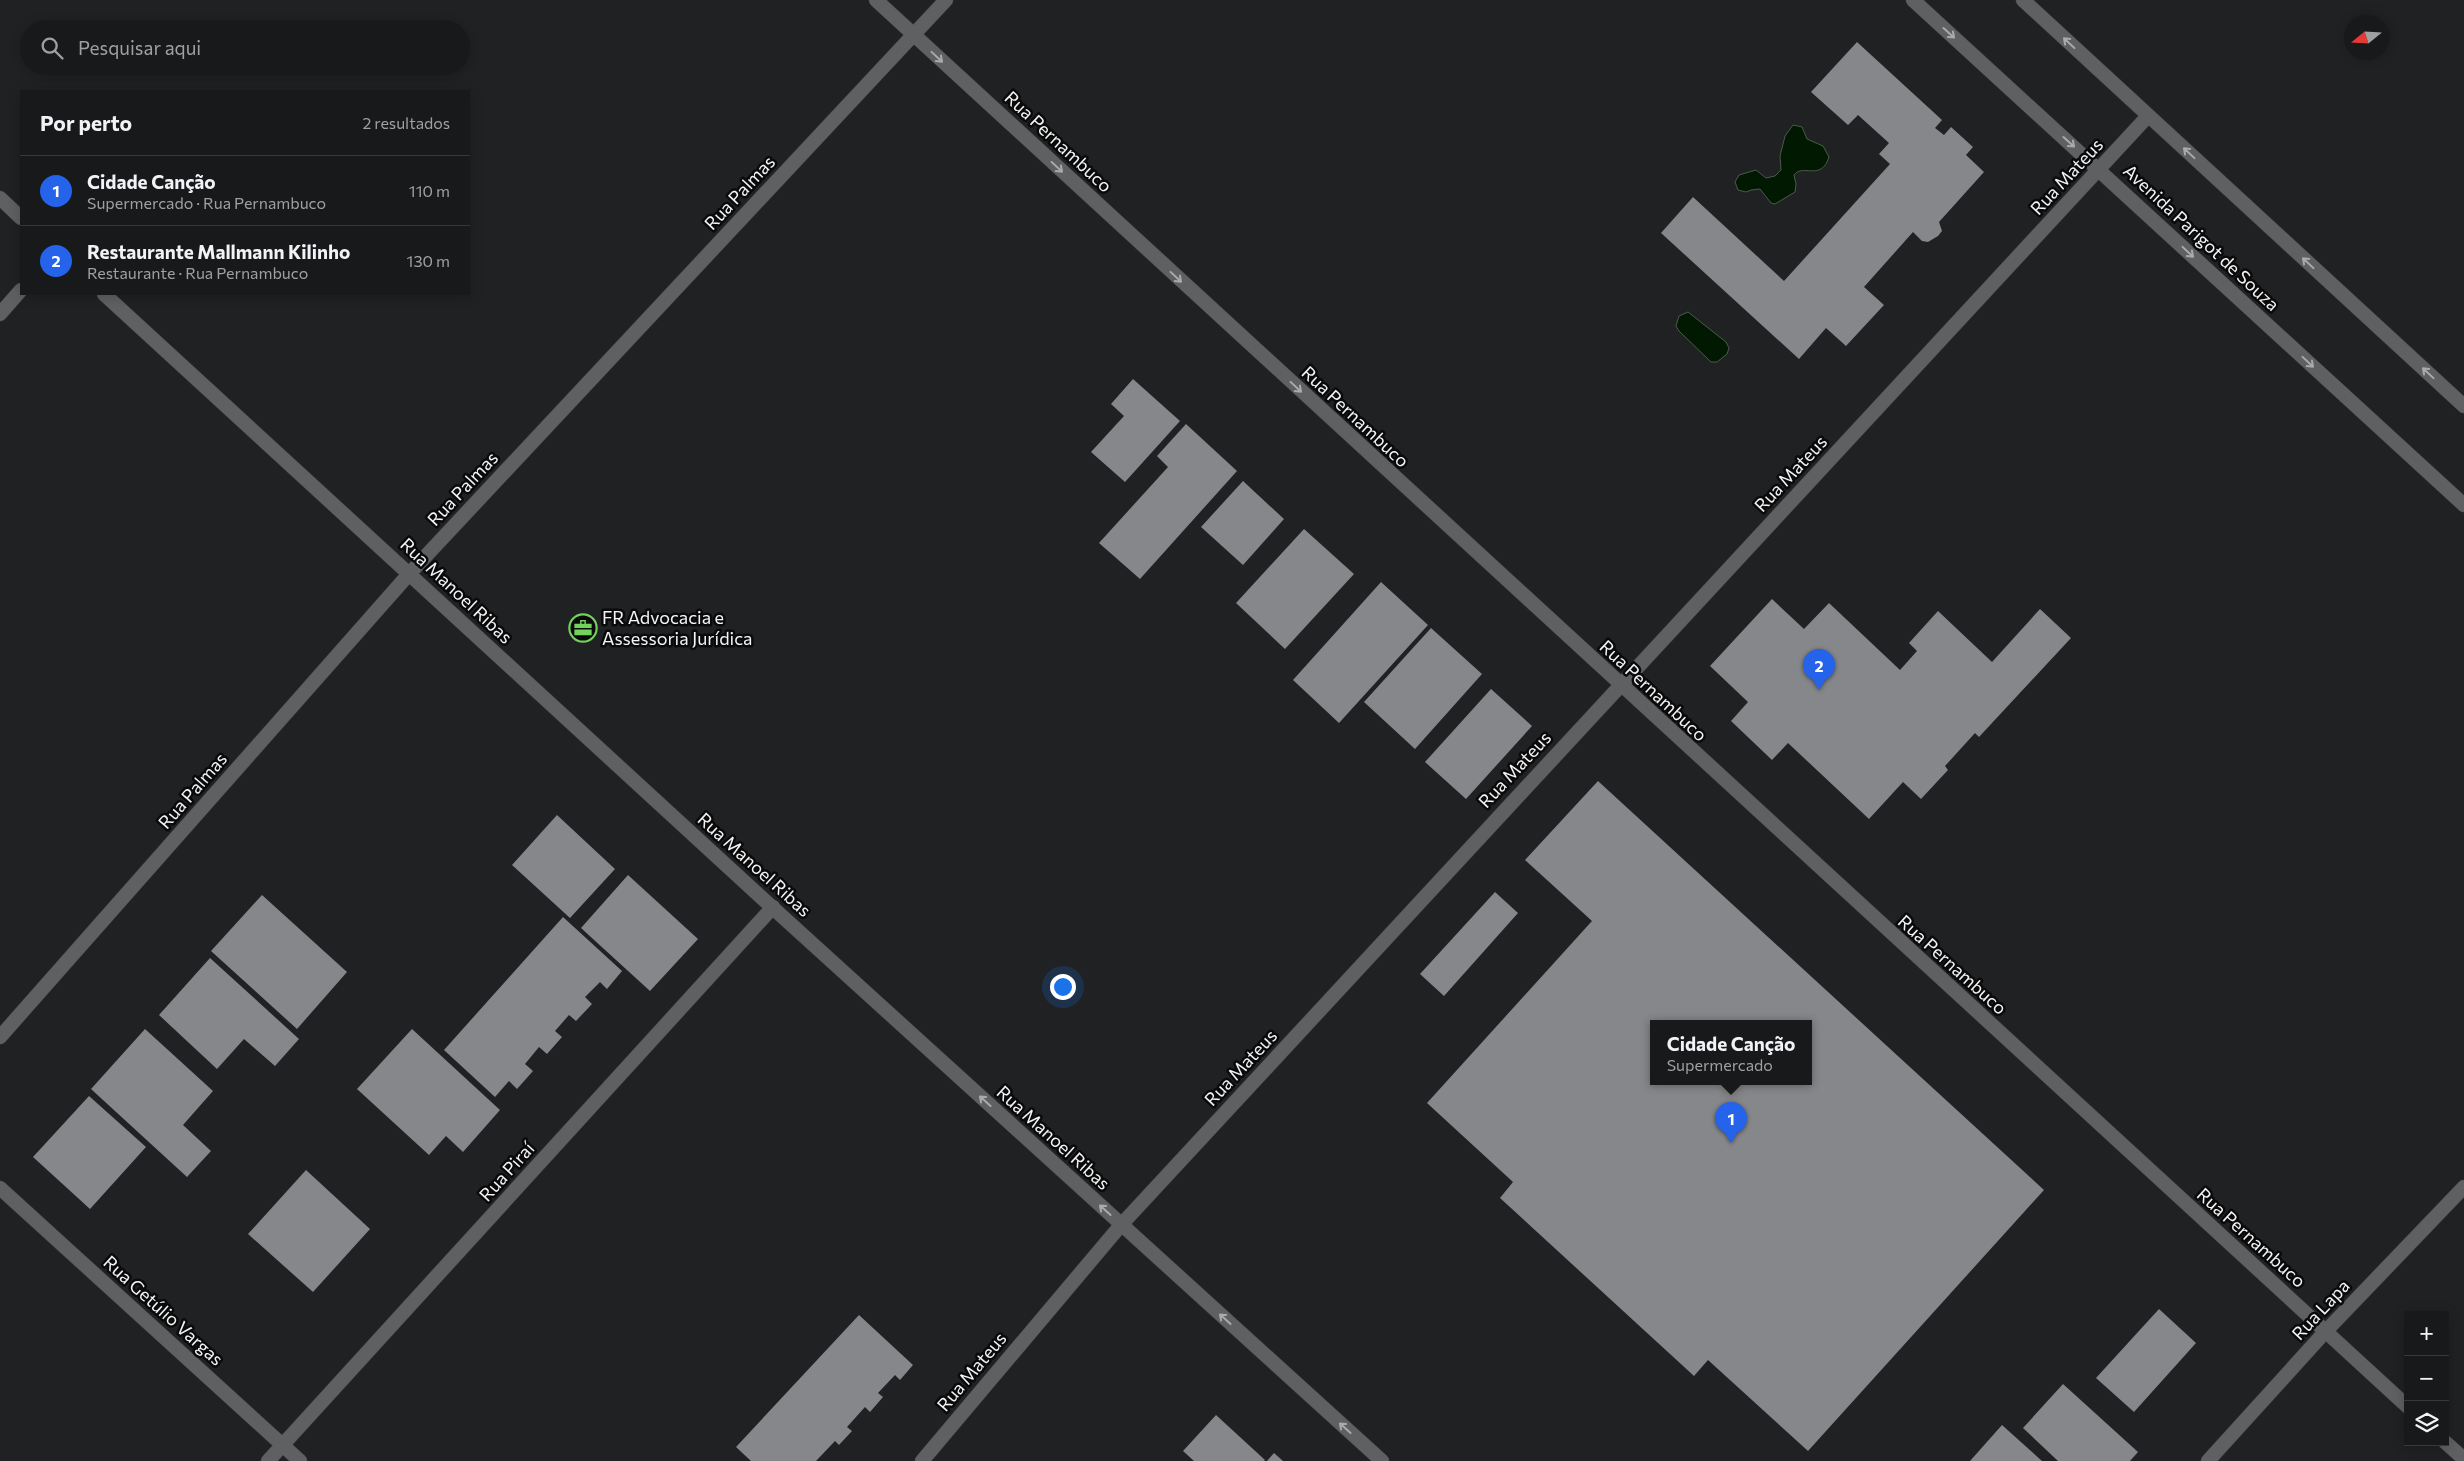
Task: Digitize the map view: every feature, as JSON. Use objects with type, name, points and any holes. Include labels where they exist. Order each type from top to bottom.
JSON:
[{"type":"street","name":"Rua Pernambuco","points":[[876,0],[1619,686],[2404,1404]]},
{"type":"street","name":"Rua Palmas","points":[[0,1037],[409,574],[946,0]]},
{"type":"street","name":"Avenida Parigot de Souza","points":[[1912,0],[2464,505]]},
{"type":"street","points":[[2023,0],[2464,406]]},
{"type":"street","name":"Rua Mateus","points":[[922,1461],[1121,1225],[2148,116]]},
{"type":"street","points":[[0,198],[20,217]]},
{"type":"street","points":[[0,314],[20,291]]},
{"type":"street","name":"Rua Manoel Ribas","points":[[105,295],[1121,1225],[1382,1461]]},
{"type":"street","name":"Rua Piraí","points":[[268,1461],[774,907]]},
{"type":"street","name":"Rua Lapa","points":[[2208,1461],[2325,1332],[2464,1187]]},
{"type":"street","name":"Rua Getúlio Vargas","points":[[0,1188],[300,1461]]},
{"type":"street","points":[[2449,1446],[2464,1459]]},
{"type":"shaded area","points":[[1793,125],[1802,127],[1807,139],[1823,146],[1829,157],[1826,164],[1817,171],[1802,171],[1794,175],[1795,192],[1775,204],[1771,203],[1760,189],[1746,192],[1738,190],[1735,182],[1739,175],[1756,170],[1766,178],[1775,176],[1781,170],[1780,156],[1785,136]]},
{"type":"shaded area","points":[[1688,312],[1726,342],[1729,348],[1727,354],[1717,362],[1711,362],[1676,326],[1679,316]]},
{"type":"building","points":[[1857,42],[1942,120],[1935,128],[1944,135],[1951,127],[1973,147],[1966,155],[1984,172],[1939,222],[1942,231],[1938,236],[1928,242],[1922,241],[1913,232],[1864,287],[1884,305],[1846,346],[1826,328],[1799,359],[1661,233],[1693,197],[1784,281],[1890,164],[1879,154],[1889,143],[1858,115],[1848,125],[1811,92]]},
{"type":"building","points":[[1133,379],[1180,421],[1125,482],[1091,452],[1124,416],[1111,404]]},
{"type":"building","points":[[1186,424],[1237,471],[1140,579],[1099,543],[1168,467],[1157,456]]},
{"type":"building","points":[[1243,481],[1284,519],[1243,565],[1201,527]]},
{"type":"building","points":[[1304,529],[1354,574],[1285,649],[1236,603]]},
{"type":"building","points":[[1381,582],[1428,625],[1339,723],[1293,680]]},
{"type":"building","points":[[1772,599],[1804,629],[1829,603],[1900,670],[1917,651],[1909,643],[1938,611],[1992,662],[2040,609],[2071,638],[1979,737],[1975,733],[1945,766],[1948,770],[1921,799],[1903,782],[1869,819],[1788,743],[1772,760],[1731,721],[1748,702],[1710,666]]},
{"type":"building","points":[[1431,628],[1482,674],[1415,749],[1364,702]]},
{"type":"building","points":[[1491,689],[1532,726],[1466,799],[1425,762]]},
{"type":"building","points":[[1598,781],[2044,1190],[1808,1451],[1708,1360],[1694,1376],[1500,1198],[1513,1182],[1427,1103],[1592,921],[1525,860]]},
{"type":"building","points":[[557,815],[615,869],[570,918],[512,865]]},
{"type":"building","points":[[628,875],[698,939],[650,991],[581,928]]},
{"type":"building","points":[[1495,892],[1518,913],[1444,996],[1420,974]]},
{"type":"building","points":[[262,895],[347,972],[297,1029],[211,951]]},
{"type":"building","points":[[563,917],[622,971],[607,989],[600,982],[585,997],[592,1004],[576,1021],[569,1015],[555,1031],[562,1037],[547,1054],[539,1047],[525,1064],[533,1071],[517,1089],[509,1081],[495,1097],[444,1050]]},
{"type":"building","points":[[210,958],[299,1039],[275,1066],[244,1039],[217,1069],[159,1015]]},
{"type":"building","points":[[145,1029],[213,1091],[183,1125],[211,1151],[187,1177],[91,1089]]},
{"type":"building","points":[[412,1029],[500,1110],[463,1152],[446,1136],[429,1155],[357,1089]]},
{"type":"building","points":[[89,1096],[146,1147],[90,1209],[33,1157]]},
{"type":"building","points":[[306,1170],[370,1229],[313,1292],[248,1234]]},
{"type":"building","points":[[2159,1309],[2196,1343],[2134,1412],[2096,1378]]},
{"type":"building","points":[[859,1315],[913,1365],[900,1380],[895,1375],[878,1393],[883,1397],[870,1412],[865,1407],[847,1427],[852,1431],[839,1445],[835,1441],[816,1461],[751,1461],[736,1447]]},
{"type":"building","points":[[2063,1384],[2138,1452],[2130,1461],[2058,1461],[2023,1428]]},
{"type":"building","points":[[1216,1415],[1265,1460],[1194,1461],[1183,1451]]},
{"type":"building","points":[[2002,1425],[2042,1461],[1970,1461]]},
{"type":"building","points":[[1274,1453],[1283,1461],[1267,1461]]},
{"type":"place","name":"FR Advocacia e Assessoria Jurídica","points":[[583,628]]},
{"type":"place","name":"Restaurante Mallmann Kilinho","points":[[1819,690]]},
{"type":"place","name":"Cidade Canção","points":[[1731,1143]]}]
